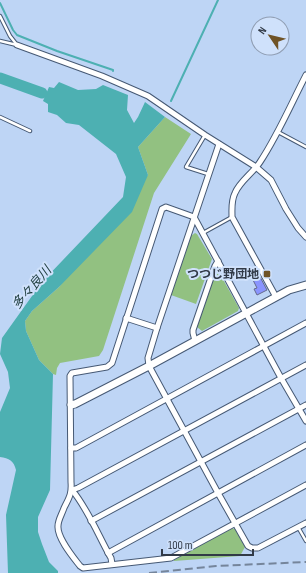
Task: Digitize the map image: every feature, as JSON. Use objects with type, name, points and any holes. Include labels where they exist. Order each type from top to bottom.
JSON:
[{"type":"street","points":[[17,45],[102,76],[148,96],[205,135],[256,167],[271,180],[290,215],[306,237]]},
{"type":"street","points":[[276,297],[232,217],[231,204],[239,185],[260,162],[306,75]]},
{"type":"street","points":[[219,144],[157,328],[148,358],[149,366],[247,545],[250,548],[264,545],[306,523]]},
{"type":"street","points":[[306,421],[281,378],[194,217],[166,207],[162,209],[112,363],[108,367],[72,373],[70,376],[72,490],[58,524],[58,530],[65,546],[82,568],[171,558],[306,485]]},
{"type":"street","points":[[195,341],[193,330],[218,261]]},
{"type":"street","points":[[71,405],[149,366],[289,290],[306,285]]},
{"type":"street","points":[[126,318],[157,328]]},
{"type":"street","points":[[71,448],[76,448],[306,323]]},
{"type":"street","points":[[72,490],[306,364]]},
{"type":"street","points":[[91,521],[306,404]]},
{"type":"street","points":[[108,553],[306,445]]},
{"type":"street","points":[[72,490],[91,521],[111,558],[112,564]]},
{"type":"lane","points":[[0,16],[10,36],[17,45]]},
{"type":"lane","points":[[0,41],[17,45]]},
{"type":"lane","points":[[0,117],[30,131]]},
{"type":"lane","points":[[277,132],[306,147]]},
{"type":"lane","points":[[205,135],[186,167],[208,174]]},
{"type":"lane","points":[[203,233],[232,217]]},
{"type":"lane","points":[[298,527],[306,541]]},
{"type":"shaded area","points":[[59,82],[78,90],[96,89],[103,85],[128,95],[127,110],[134,123],[145,102],[165,117],[138,147],[148,175],[132,212],[59,287],[32,311],[25,321],[26,331],[39,360],[53,374],[50,490],[38,517],[38,532],[49,562],[58,571],[58,573],[8,573],[6,515],[16,470],[11,460],[0,457],[0,412],[10,388],[8,372],[0,354],[2,338],[42,282],[123,197],[126,177],[116,154],[79,125],[66,123],[57,115],[48,112],[48,104],[43,101],[49,87],[54,88]]},
{"type":"shaded area","points":[[165,117],[191,134],[154,193],[103,350],[99,356],[60,363],[57,368],[56,375],[53,374],[39,360],[26,331],[25,321],[32,311],[59,287],[148,175],[138,147]]},
{"type":"shaded area","points":[[195,233],[212,259],[196,304],[171,295],[191,236]]},
{"type":"shaded area","points":[[215,274],[220,274],[239,308],[238,311],[202,331],[197,327]]},
{"type":"shaded area","points":[[231,528],[235,529],[245,547],[240,556],[174,561],[174,560]]},
{"type":"building","points":[[259,275],[267,290],[257,295],[254,289],[257,288],[252,278]]},
{"type":"waterway","points":[[171,101],[218,0]]},
{"type":"waterway","points":[[0,3],[17,35],[113,71]]},
{"type":"waterway","name":"多々良川","points":[[0,78],[42,93]]},
{"type":"railway","points":[[149,573],[216,566],[306,562]]},
{"type":"place","name":"つつじ野団地","points":[[267,274]]}]
